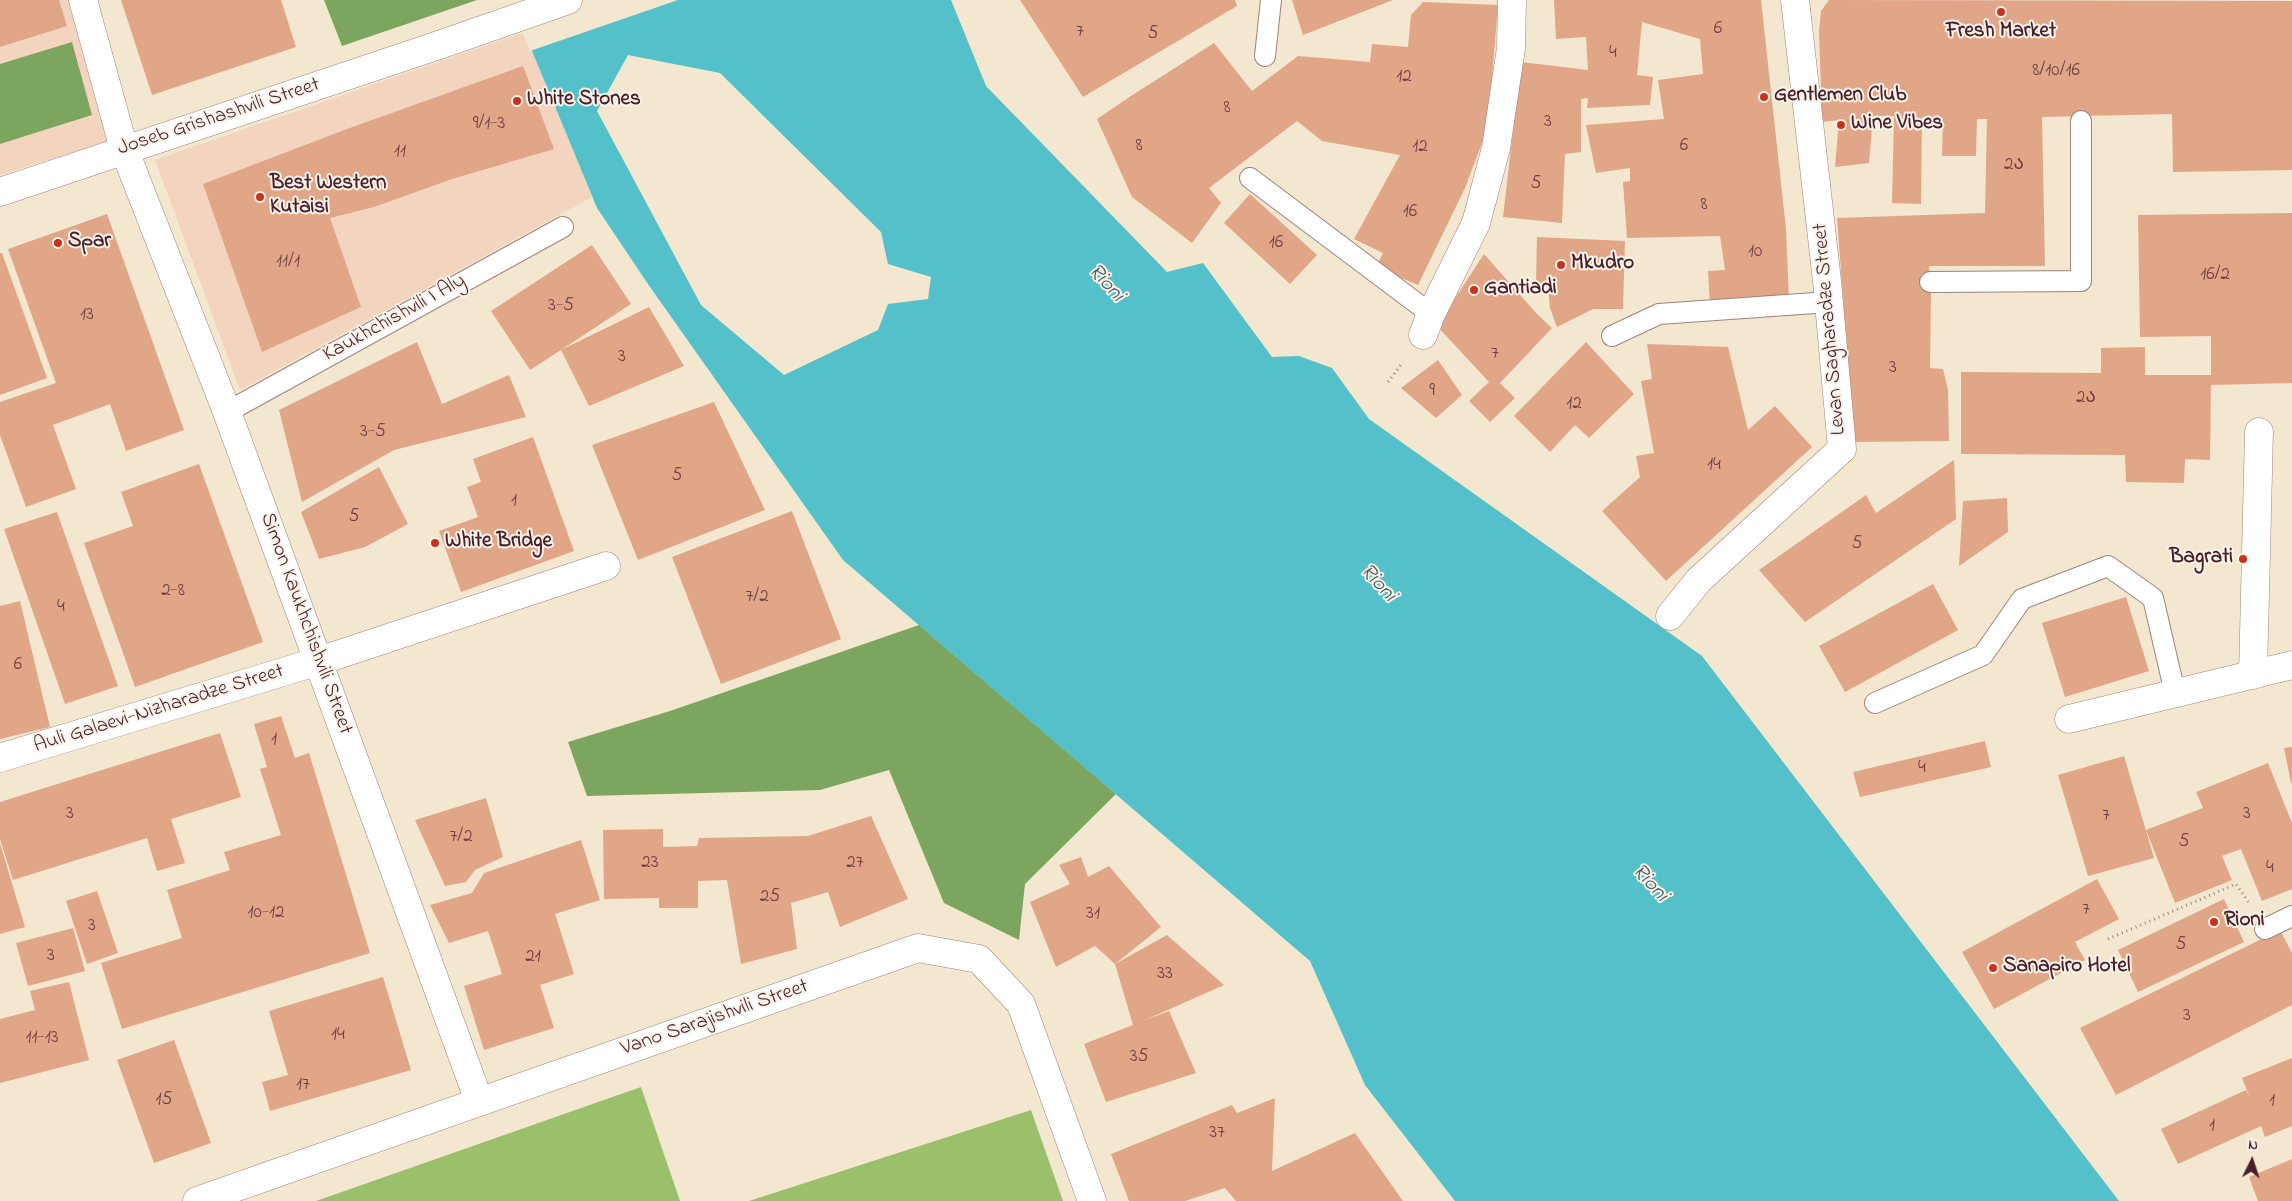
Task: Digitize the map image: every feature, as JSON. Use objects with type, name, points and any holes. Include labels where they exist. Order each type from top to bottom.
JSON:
[{"type":"street","name":"Simon Kaukhchishvili Street","points":[[84,0],[124,149],[227,412],[479,1101]]},
{"type":"street","name":"Joseb Grishashvili Street","points":[[0,192],[568,0]]},
{"type":"street","points":[[1427,324],[1476,223],[1496,148],[1511,48],[1512,0]]},
{"type":"street","name":"Levan Sagharadze Street","points":[[1670,616],[1699,580],[1842,449],[1833,288],[1795,0]]},
{"type":"street","name":"Auli Galaevi-Nizharadze Street","points":[[0,758],[319,660],[606,566]]},
{"type":"street","points":[[2254,675],[2255,597]]},
{"type":"street","points":[[2069,719],[2292,665]]},
{"type":"street","name":"Vano Sarajishvili Street","points":[[197,1201],[918,948],[979,959],[1021,1004],[1092,1201]]},
{"type":"lane","points":[[1265,56],[1271,0]]},
{"type":"lane","points":[[1930,282],[2081,281],[2081,121]]},
{"type":"lane","points":[[1250,178],[1427,324]]},
{"type":"lane","name":"Kaukhchishvili I Aly","points":[[227,412],[563,226]]},
{"type":"lane","points":[[1612,336],[1659,314],[1833,288]]},
{"type":"lane","points":[[1875,703],[1983,655],[2022,599],[2108,566],[2153,598],[2175,694]]},
{"type":"lane","points":[[2265,929],[2292,916]]},
{"type":"path","points":[[2108,939],[2236,884],[2265,929]]},
{"type":"shaded area","points":[[0,0],[70,0],[109,141],[0,175]]},
{"type":"shaded area","points":[[525,32],[592,197],[240,390],[155,160]]},
{"type":"green space","points":[[324,0],[477,0],[342,46]]},
{"type":"green space","points":[[72,42],[92,115],[0,144],[0,64]]},
{"type":"green space","points":[[919,625],[1116,794],[1025,884],[1019,940],[944,903],[889,770],[820,790],[587,796],[568,742],[670,711]]},
{"type":"green space","points":[[641,1087],[680,1201],[316,1201]]},
{"type":"green space","points":[[1031,1110],[1063,1201],[749,1201]]},
{"type":"water","points":[[511,0],[951,0],[986,86],[1167,272],[1203,263],[1272,357],[1299,356],[1332,368],[1369,419],[1702,656],[2119,1201],[1455,1201],[1365,1085],[1310,961],[843,560],[650,287],[597,208]],"holes":[[[628,55],[720,73],[881,232],[888,264],[931,277],[928,299],[888,304],[878,330],[784,375],[701,305],[597,111]]]},
{"type":"pier","points":[[509,0],[678,0],[530,51]]},
{"type":"building","points":[[0,0],[59,0],[67,26],[0,47]]},
{"type":"building","points":[[121,0],[281,0],[296,47],[152,95]]},
{"type":"building","points":[[1020,0],[1235,0],[1237,6],[1083,97]]},
{"type":"building","points":[[1292,0],[1393,0],[1303,35]]},
{"type":"building","points":[[1554,0],[1761,0],[1786,229],[1789,299],[1710,305],[1708,271],[1725,270],[1720,236],[1627,238],[1623,182],[1630,181],[1630,168],[1596,173],[1586,125],[1664,119],[1658,80],[1703,74],[1700,39],[1642,22],[1637,75],[1653,77],[1650,105],[1587,108],[1588,98],[1581,99],[1581,152],[1565,154],[1562,223],[1503,217],[1521,62],[1588,70],[1586,37],[1556,39]]},
{"type":"building","points":[[1829,0],[2292,1],[2292,170],[2173,172],[2172,114],[2042,117],[2045,266],[1929,266],[1931,294],[1930,368],[1943,369],[1948,390],[1949,441],[1854,442],[1837,218],[1985,213],[1987,119],[1977,119],[1976,156],[1942,156],[1943,118],[1922,117],[1921,204],[1892,203],[1894,116],[1873,116],[1869,163],[1835,167],[1839,120],[1822,122],[1819,31],[1821,11]]},
{"type":"building","points":[[1423,2],[1498,5],[1488,127],[1465,188],[1418,285],[1376,267],[1383,253],[1354,239],[1400,155],[1322,141],[1297,121],[1209,188],[1221,203],[1192,243],[1132,197],[1097,119],[1131,96],[1214,43],[1252,91],[1298,56],[1370,62],[1372,44],[1408,47],[1411,15]]},
{"type":"building","points":[[523,66],[554,149],[452,179],[374,207],[330,218],[361,307],[262,352],[203,184],[347,129]]},
{"type":"building","points":[[1250,194],[1317,255],[1290,284],[1224,223]]},
{"type":"building","points":[[2292,213],[2292,383],[2211,385],[2211,379],[2210,460],[2185,459],[2184,483],[2126,482],[2125,455],[1961,454],[1961,372],[2101,373],[2101,348],[2145,347],[2145,375],[2211,375],[2211,336],[2140,337],[2138,215]]},
{"type":"building","points":[[107,214],[184,430],[126,451],[110,404],[53,425],[76,489],[26,507],[0,435],[0,402],[56,383],[8,249]]},
{"type":"building","points":[[1537,237],[1625,241],[1623,309],[1593,309],[1557,327],[1550,308],[1548,287],[1536,282]]},
{"type":"building","points":[[592,245],[631,304],[530,370],[491,311]]},
{"type":"building","points":[[0,253],[2,253],[47,378],[0,395]]},
{"type":"building","points":[[1484,254],[1537,314],[1552,328],[1500,383],[1515,398],[1490,422],[1469,401],[1489,382],[1437,326]]},
{"type":"building","points":[[649,307],[684,366],[589,406],[561,350]]},
{"type":"building","points":[[417,342],[442,404],[509,375],[526,417],[394,450],[302,502],[279,410]]},
{"type":"building","points":[[1586,342],[1634,394],[1589,438],[1575,425],[1550,452],[1514,416]]},
{"type":"building","points":[[1647,344],[1728,347],[1748,430],[1775,406],[1812,447],[1666,581],[1602,511],[1640,477],[1636,456],[1654,453],[1641,381],[1652,379]]},
{"type":"building","points":[[1438,360],[1462,395],[1436,418],[1401,388]]},
{"type":"building","points":[[714,402],[765,510],[638,560],[592,445]]},
{"type":"building","points":[[533,437],[574,551],[461,592],[439,531],[478,517],[467,487],[481,482],[473,459]]},
{"type":"building","points":[[1954,460],[1956,519],[1805,622],[1759,570],[1866,495],[1876,513]]},
{"type":"building","points":[[199,464],[263,642],[135,687],[84,543],[133,526],[121,492]]},
{"type":"building","points":[[379,467],[408,524],[365,547],[319,559],[301,512]]},
{"type":"building","points":[[2007,498],[2008,532],[1959,566],[1963,501]]},
{"type":"building","points":[[792,511],[841,639],[721,684],[672,557]]},
{"type":"building","points":[[57,512],[118,686],[65,704],[4,529]]},
{"type":"building","points":[[1933,584],[1958,630],[1845,692],[1819,646]]},
{"type":"building","points":[[2126,597],[2149,671],[2065,697],[2042,623]]},
{"type":"building","points":[[20,601],[50,727],[0,739],[0,606]]},
{"type":"building","points":[[281,716],[295,758],[309,753],[370,953],[122,1029],[101,963],[182,938],[167,890],[230,870],[224,852],[281,835],[260,769],[267,767],[254,724]]},
{"type":"building","points":[[220,733],[241,797],[171,819],[185,863],[157,871],[147,838],[13,880],[0,839],[0,802]]},
{"type":"building","points":[[1985,741],[1991,767],[1860,797],[1853,772]]},
{"type":"building","points":[[2292,747],[2292,783],[2291,783],[2284,748]]},
{"type":"building","points":[[2124,756],[2154,858],[2088,876],[2058,775]]},
{"type":"building","points":[[2268,763],[2292,823],[2292,889],[2262,901],[2241,849],[2222,856],[2232,880],[2175,903],[2146,830],[2203,808],[2196,792]]},
{"type":"building","points":[[486,798],[503,857],[475,870],[466,882],[445,886],[415,820]]},
{"type":"building","points":[[871,816],[908,899],[840,927],[828,892],[791,903],[797,949],[741,964],[727,880],[698,881],[698,908],[659,908],[659,898],[604,899],[603,830],[663,829],[663,847],[697,846],[699,838],[808,836]]},
{"type":"building","points":[[581,840],[600,900],[555,914],[574,974],[540,985],[554,1028],[484,1050],[464,986],[502,974],[488,931],[449,943],[430,905],[472,893],[484,873]]},
{"type":"building","points":[[0,843],[25,927],[0,934]]},
{"type":"building","points":[[1081,857],[1088,877],[1109,866],[1161,927],[1115,964],[1095,946],[1056,967],[1030,902],[1070,884],[1059,865]]},
{"type":"building","points":[[2097,879],[2119,919],[2075,942],[2085,960],[1994,1009],[1962,952]]},
{"type":"building","points":[[97,891],[118,953],[87,964],[66,901]]},
{"type":"building","points":[[2224,899],[2244,942],[2138,992],[2118,950]]},
{"type":"building","points":[[73,928],[85,971],[28,986],[16,943]]},
{"type":"building","points":[[2280,930],[2292,953],[2292,1005],[2116,1095],[2080,1028]]},
{"type":"building","points":[[1167,935],[1224,985],[1143,1021],[1169,1011],[1196,1073],[1106,1102],[1084,1044],[1133,1025],[1115,964]]},
{"type":"building","points":[[383,977],[411,1070],[270,1111],[262,1082],[288,1075],[269,1011]]},
{"type":"building","points":[[69,982],[89,1060],[0,1083],[0,1019],[35,1010],[30,991]]},
{"type":"building","points":[[174,1040],[211,1143],[154,1163],[117,1060]]},
{"type":"building","points":[[2292,1058],[2292,1126],[2265,1137],[2261,1126],[2178,1164],[2161,1129],[2246,1090],[2250,1098],[2242,1078]]},
{"type":"building","points":[[1275,1098],[1272,1171],[1355,1133],[1403,1201],[1236,1201],[1225,1188],[1185,1201],[1129,1201],[1111,1154],[1232,1105],[1237,1113]]},
{"type":"building","points":[[2292,1159],[2292,1201],[2258,1201],[2249,1177]]},
{"type":"place","name":"Fresh Market","points":[[2001,12]]},
{"type":"place","name":"Gentlemen Club","points":[[1764,97]]},
{"type":"place","name":"White Stones","points":[[517,101]]},
{"type":"place","name":"Wine Vibes","points":[[1841,125]]},
{"type":"place","name":"Best Western Kutaisi","points":[[260,197]]},
{"type":"place","name":"Spar","points":[[58,243]]},
{"type":"place","name":"Mkudro","points":[[1561,265]]},
{"type":"place","name":"Gantiadi","points":[[1474,290]]},
{"type":"place","name":"White Bridge","points":[[435,543]]},
{"type":"place","name":"Bagrati","points":[[2243,559]]},
{"type":"place","name":"Rioni","points":[[2214,922]]},
{"type":"place","name":"Sanapiro Hotel","points":[[1993,968]]}]
